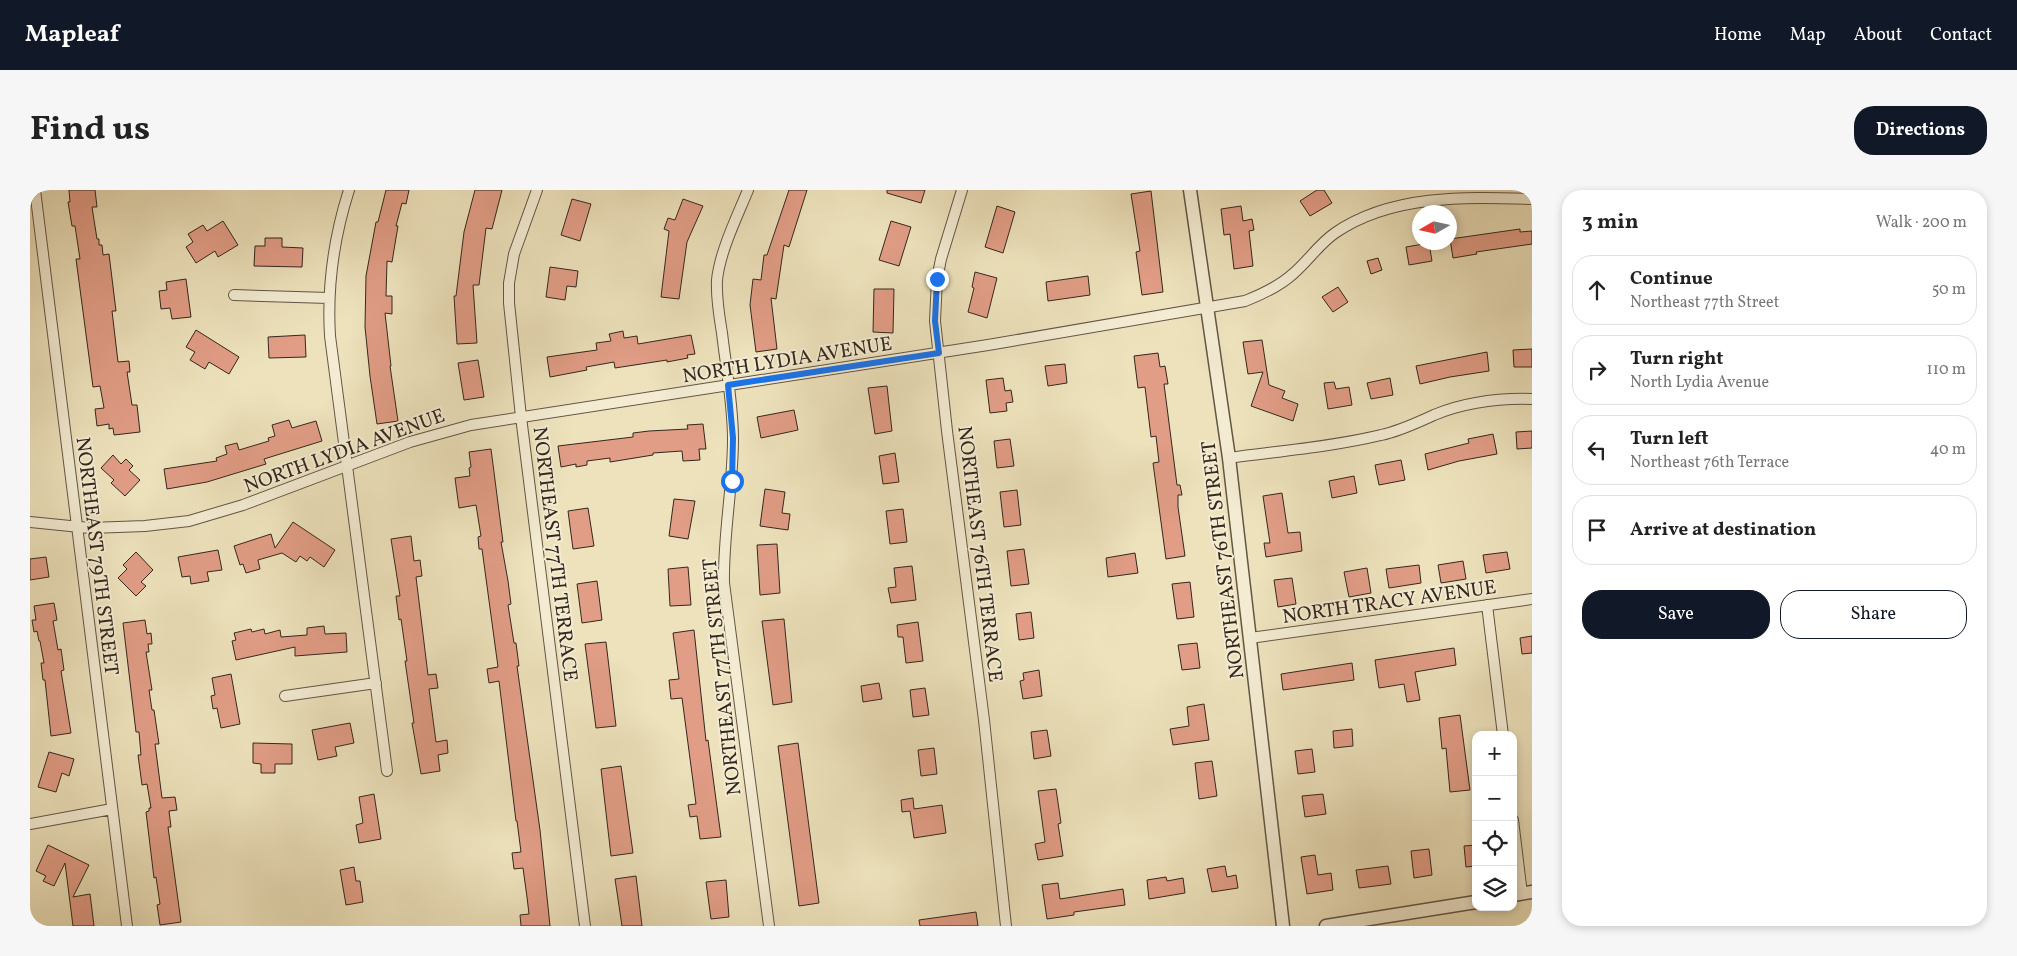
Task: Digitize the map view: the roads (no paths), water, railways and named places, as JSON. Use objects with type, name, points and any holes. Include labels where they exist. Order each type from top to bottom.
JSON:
[{"type":"street","name":"NORTHEAST 79TH STREET","points":[[35,190],[127,926]]},
{"type":"street","points":[[349,190],[339,224],[333,257],[329,298],[330,336],[387,771]]},
{"type":"street","name":"NORTHEAST 77TH TERRACE","points":[[537,190],[514,254],[509,303],[521,417],[586,926]]},
{"type":"street","name":"NORTHEAST 77TH STREET","points":[[748,190],[721,261],[718,279],[717,298],[733,438],[732,481],[724,550],[724,583],[768,926]]},
{"type":"street","name":"NORTHEAST 76TH TERRACE","points":[[962,190],[941,259],[937,279],[935,321],[956,506],[984,720],[1006,926]]},
{"type":"street","name":"NORTHEAST 76TH STREET","points":[[1190,190],[1229,458],[1283,926]]},
{"type":"street","name":"NORTH LYDIA AVENUE","points":[[30,522],[76,527],[144,526],[189,521],[243,505],[446,430],[939,353],[1245,301],[1263,294],[1294,274],[1321,244],[1360,218],[1377,211],[1440,200],[1484,197],[1532,199]]},
{"type":"street","points":[[234,295],[329,298]]},
{"type":"street","points":[[1229,458],[1348,442],[1409,427],[1460,406],[1512,398],[1532,399]]},
{"type":"street","name":"NORTH TRACY AVENUE","points":[[1250,638],[1532,599]]},
{"type":"street","points":[[1487,605],[1503,731]]},
{"type":"street","points":[[285,696],[376,683]]},
{"type":"street","points":[[30,824],[112,810]]},
{"type":"street","points":[[1513,821],[1523,894]]},
{"type":"street","points":[[1326,926],[1472,903]]}]
